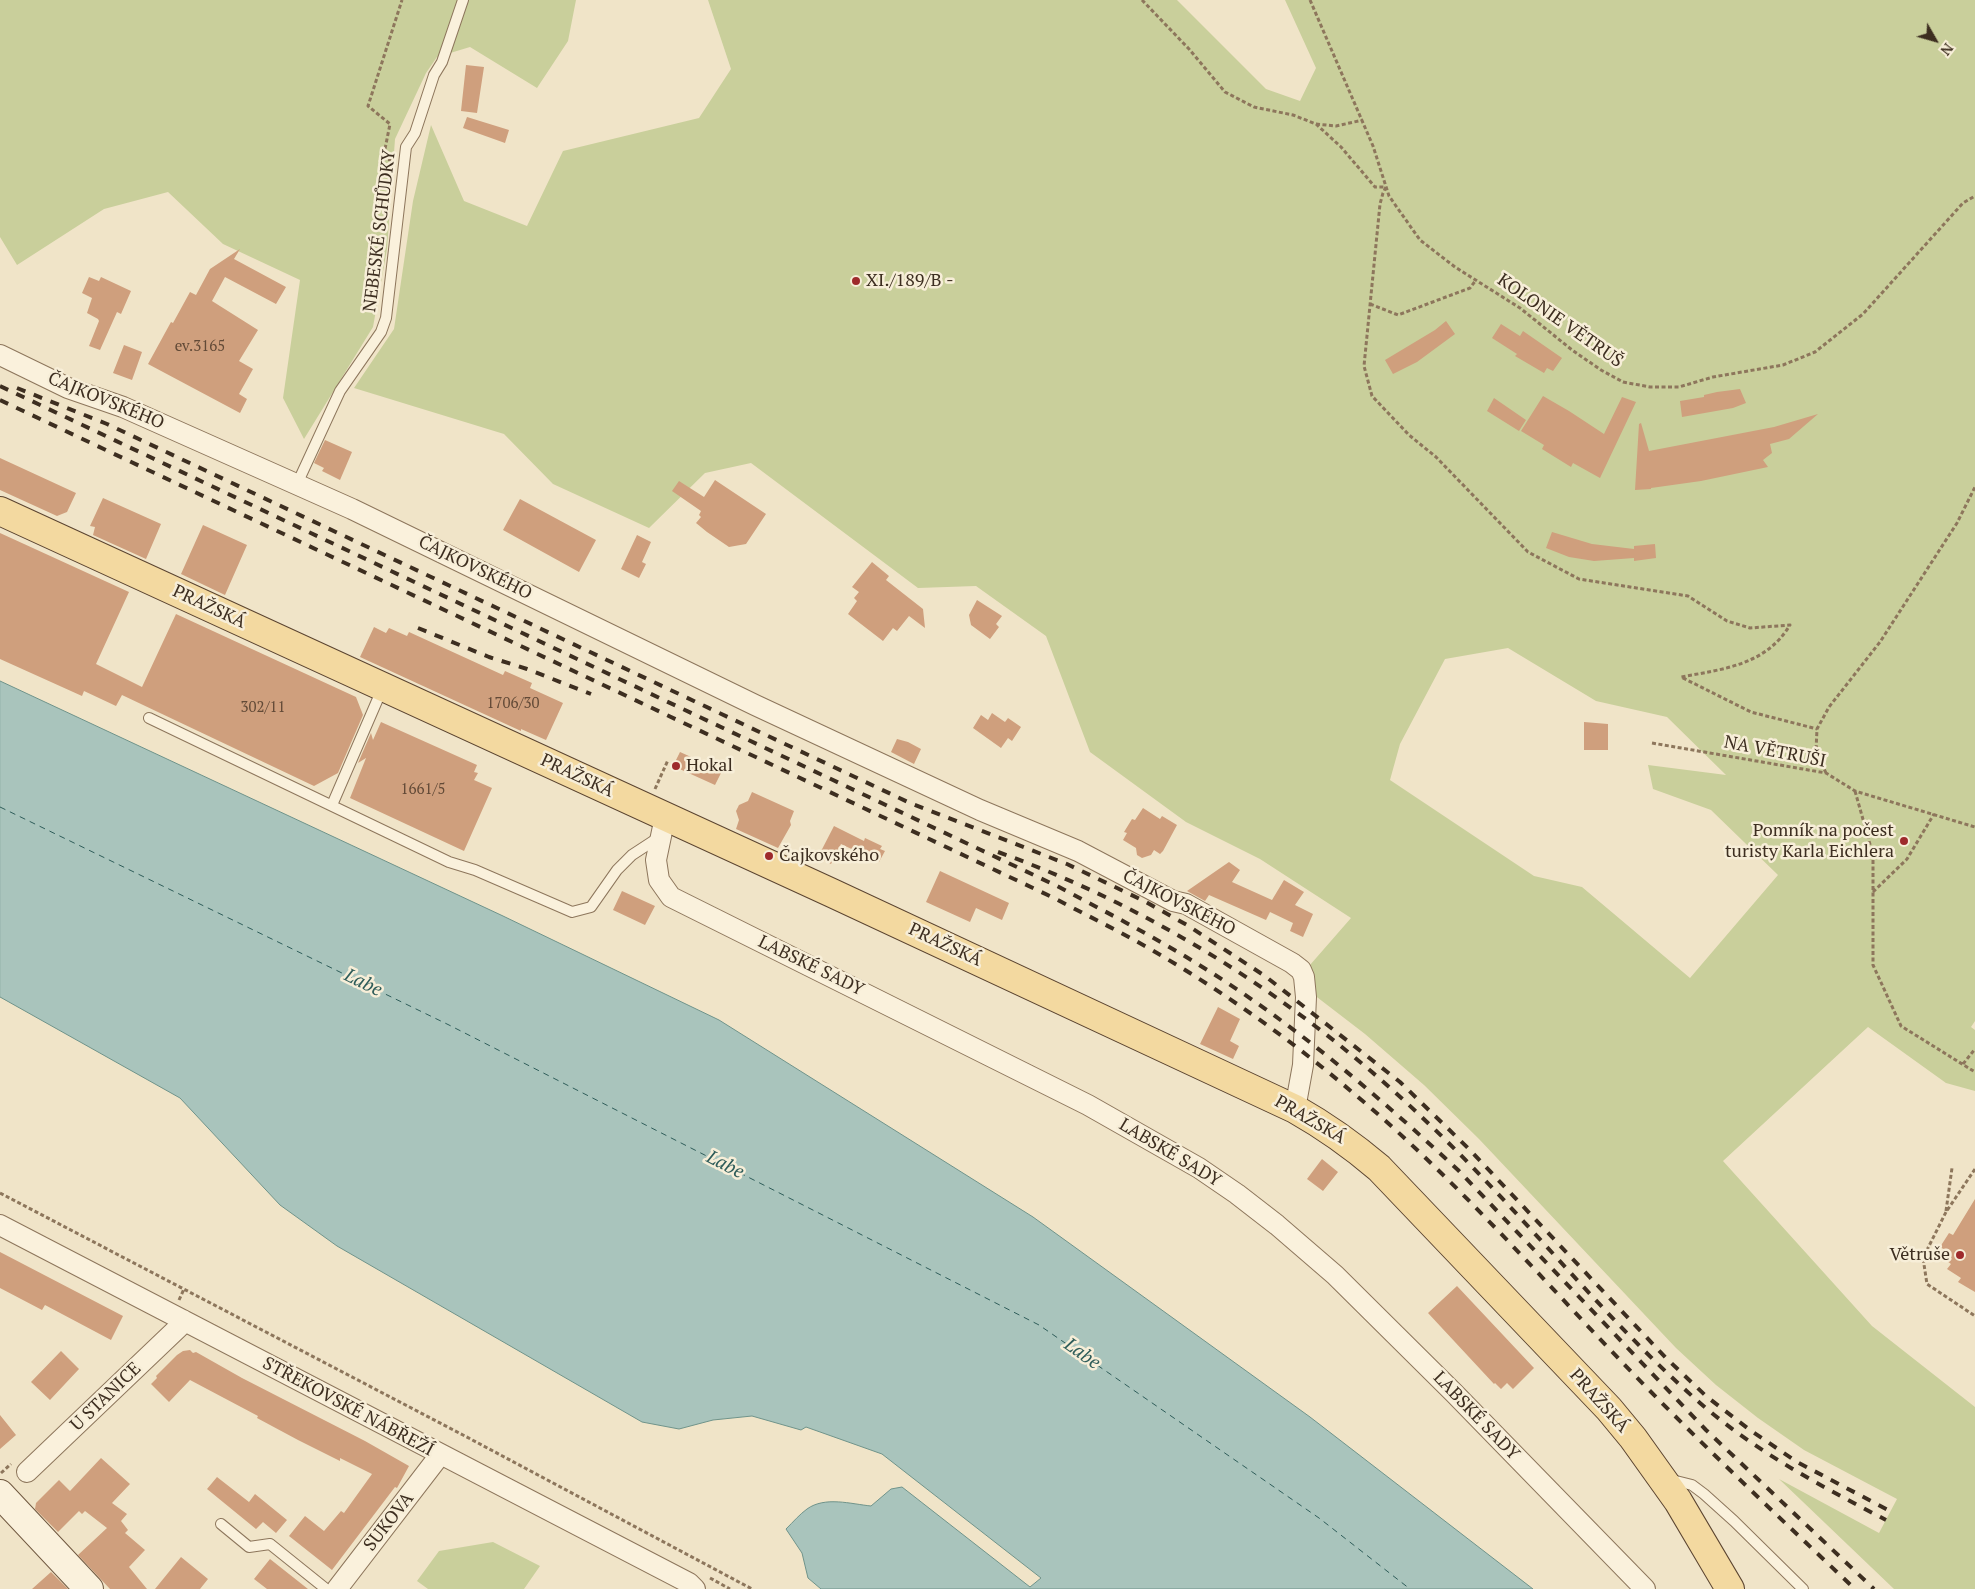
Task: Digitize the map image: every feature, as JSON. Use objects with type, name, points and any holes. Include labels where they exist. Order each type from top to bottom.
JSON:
[{"type":"main road","name":"PRAŽSKÁ","points":[[0,511],[383,686],[658,820],[1295,1109],[1324,1126],[1353,1146],[1379,1168],[1609,1410],[1662,1477],[1703,1541],[1730,1589]]},
{"type":"main road","points":[[0,1495],[89,1589]]},
{"type":"street","name":"ČAJKOVSKÉHO","points":[[0,355],[68,388],[123,407],[379,522],[755,705],[980,810],[1078,851],[1173,901],[1186,904],[1292,963],[1301,970],[1304,977],[1306,998],[1303,1065],[1295,1109]]},
{"type":"street","name":"LABSKÉ SADY","points":[[658,820],[656,860],[659,880],[671,897],[1088,1105],[1198,1168],[1270,1220],[1336,1275],[1645,1589]]},
{"type":"street","name":"STŘEKOVSKÉ NÁBŘEŽÍ","points":[[0,1225],[690,1587]]},
{"type":"street","name":"U STANICE","points":[[27,1472],[179,1327],[183,1320]]},
{"type":"street","name":"SUKOVA","points":[[337,1589],[440,1455]]},
{"type":"lane","name":"NEBESKÉ SCHŮDKY","points":[[297,484],[340,391],[381,332],[386,318],[406,147],[415,133],[434,75],[442,62],[463,0]]},
{"type":"lane","points":[[332,805],[383,686]]},
{"type":"lane","points":[[149,718],[449,862],[475,870],[572,912],[591,907],[617,870],[632,855],[658,820]]},
{"type":"lane","points":[[1662,1477],[1692,1485],[1704,1494],[1803,1589]]},
{"type":"lane","points":[[221,1524],[249,1547],[270,1544],[326,1589]]},
{"type":"path","points":[[402,0],[368,106],[390,124],[383,159],[404,162]]},
{"type":"path","points":[[1142,0],[1189,49],[1225,92],[1254,107],[1293,115],[1316,124],[1336,126],[1362,120]]},
{"type":"path","name":"KOLONIE VĚTRUŠ","points":[[1310,0],[1373,146],[1389,196],[1420,240],[1455,267],[1520,308],[1572,350],[1601,370],[1623,382],[1650,387],[1679,387],[1713,377],[1783,365],[1815,352],[1864,314],[1963,203],[1975,196]]},
{"type":"path","points":[[1316,124],[1341,147],[1375,187],[1386,187],[1380,204],[1364,366],[1372,396],[1409,435],[1436,457],[1528,552],[1579,579],[1688,596],[1727,621],[1750,628],[1790,625],[1781,640],[1759,657],[1731,668],[1681,677],[1751,712],[1817,729]]},
{"type":"path","points":[[1370,304],[1398,315],[1470,288],[1476,280]]},
{"type":"path","points":[[1826,773],[1816,751],[1817,729],[1828,707],[1880,642],[1957,523],[1975,487]]},
{"type":"path","name":"NA VĚTRUŠI","points":[[1652,743],[1826,773],[1855,791],[1975,827]]},
{"type":"path","points":[[658,820],[668,760]]},
{"type":"path","points":[[1855,791],[1874,855],[1873,965],[1901,1026],[1975,1072]]},
{"type":"path","points":[[1874,892],[1907,859],[1934,814]]},
{"type":"path","points":[[1963,1064],[1975,1049]]},
{"type":"path","points":[[1946,1212],[1952,1168]]},
{"type":"path","points":[[1975,1169],[1946,1212],[1923,1258],[1927,1284],[1975,1316]]},
{"type":"path","points":[[0,1193],[463,1435],[752,1589]]},
{"type":"green space","points":[[0,0],[576,0],[568,41],[537,88],[470,47],[437,57],[426,73],[395,139],[387,249],[373,327],[304,439],[283,398],[300,280],[223,244],[168,192],[104,209],[17,265],[0,237]]},
{"type":"green space","points":[[708,0],[1177,0],[1266,89],[1300,101],[1316,68],[1285,0],[1975,0],[1975,1021],[1971,1027],[1975,1030],[1975,1091],[1946,1083],[1868,1027],[1723,1161],[1872,1326],[1975,1407],[1975,1589],[1894,1589],[1779,1479],[1879,1533],[1897,1499],[1804,1450],[1758,1418],[1716,1385],[1676,1348],[1479,1139],[1424,1085],[1365,1034],[1296,981],[1351,918],[1260,859],[1186,822],[1090,752],[1046,636],[976,586],[918,588],[751,463],[705,473],[649,528],[553,484],[504,434],[354,388],[394,329],[413,201],[431,125],[464,201],[527,226],[563,151],[699,118],[731,69]],"holes":[[[1508,648],[1596,701],[1667,717],[1726,775],[1648,765],[1653,789],[1711,810],[1778,875],[1690,978],[1582,887],[1534,876],[1390,780],[1400,744],[1445,659]]]},
{"type":"green space","points":[[493,1542],[540,1566],[524,1589],[428,1589],[417,1581],[439,1551]]},
{"type":"water","name":"Labe","points":[[0,681],[503,916],[719,1020],[1033,1217],[1310,1417],[1533,1589],[821,1589],[808,1578],[802,1553],[786,1529],[804,1511],[814,1505],[838,1502],[871,1506],[891,1489],[902,1487],[1030,1587],[1041,1578],[882,1454],[806,1427],[801,1430],[752,1416],[713,1420],[679,1429],[642,1422],[337,1246],[280,1205],[180,1098],[0,997]]},
{"type":"building","points":[[466,65],[484,67],[477,113],[461,111]]},
{"type":"building","points":[[467,117],[509,130],[505,143],[463,128]]},
{"type":"building","points":[[240,249],[234,259],[286,287],[276,304],[225,277],[212,301],[258,330],[239,361],[253,369],[239,394],[247,399],[240,413],[148,364],[190,292],[196,295],[210,269]]},
{"type":"building","points":[[89,277],[99,281],[101,277],[131,291],[121,314],[117,312],[100,350],[89,346],[99,321],[87,313],[92,298],[82,293]]},
{"type":"building","points":[[1446,321],[1455,334],[1417,362],[1393,374],[1385,360],[1435,330]]},
{"type":"building","points":[[1501,324],[1520,336],[1523,331],[1562,358],[1553,371],[1547,368],[1544,373],[1515,356],[1517,354],[1492,338]]},
{"type":"building","points":[[124,345],[142,352],[132,380],[113,373]]},
{"type":"building","points":[[1740,389],[1746,403],[1733,408],[1682,417],[1680,401],[1704,397],[1704,395],[1717,392]]},
{"type":"building","points":[[1543,396],[1604,434],[1622,397],[1636,402],[1600,478],[1573,463],[1571,467],[1542,449],[1544,445],[1521,431]]},
{"type":"building","points":[[1494,398],[1526,420],[1519,431],[1487,411]]},
{"type":"building","points":[[1818,414],[1789,439],[1770,444],[1772,453],[1763,460],[1768,467],[1701,481],[1635,490],[1639,424],[1641,423],[1649,451],[1774,427]]},
{"type":"building","points":[[325,440],[352,452],[340,480],[322,471],[324,468],[314,463]]},
{"type":"building","points":[[0,458],[76,493],[67,512],[57,516],[0,490]]},
{"type":"building","points":[[715,480],[766,514],[746,544],[729,547],[707,532],[696,523],[701,517],[699,515],[701,511],[672,491],[679,481],[704,497]]},
{"type":"building","points":[[103,498],[161,524],[146,559],[93,535],[95,527],[90,526]]},
{"type":"building","points":[[520,499],[596,540],[579,572],[503,530]]},
{"type":"building","points":[[203,525],[247,545],[225,595],[181,574]]},
{"type":"building","points":[[1552,532],[1592,544],[1634,549],[1634,546],[1655,544],[1656,558],[1634,561],[1634,558],[1594,561],[1569,557],[1546,548]]},
{"type":"building","points":[[0,533],[129,592],[96,664],[142,687],[176,614],[356,697],[363,715],[338,773],[314,786],[122,695],[116,706],[84,691],[82,696],[0,659]]},
{"type":"building","points":[[637,535],[651,542],[642,562],[646,564],[639,578],[621,569]]},
{"type":"building","points":[[872,562],[889,576],[886,580],[923,609],[925,628],[909,616],[897,631],[893,628],[883,641],[848,614],[857,601],[854,598],[859,592],[852,587]]},
{"type":"building","points":[[977,600],[1002,616],[996,624],[999,627],[990,639],[971,625],[969,615]]},
{"type":"building","points":[[374,627],[386,633],[389,628],[407,636],[409,632],[503,675],[505,671],[532,683],[530,688],[563,703],[546,740],[521,729],[521,731],[360,657]]},
{"type":"building","points":[[992,713],[1005,722],[1008,718],[1021,727],[1012,741],[1008,738],[1001,748],[973,728],[981,715],[988,720]]},
{"type":"building","points":[[381,722],[477,765],[474,772],[478,773],[474,780],[492,788],[464,851],[350,798],[366,758],[358,763],[371,733],[373,740]]},
{"type":"building","points":[[1584,722],[1608,724],[1608,750],[1584,750]]},
{"type":"building","points":[[897,739],[921,749],[914,764],[891,752]]},
{"type":"building","points":[[680,752],[722,771],[715,785],[673,766]]},
{"type":"building","points":[[752,792],[794,811],[790,821],[791,825],[778,848],[736,829],[739,820],[736,811],[739,805],[748,801]]},
{"type":"building","points":[[1143,808],[1160,819],[1162,816],[1177,825],[1160,854],[1154,850],[1151,855],[1142,858],[1137,855],[1136,848],[1123,840],[1127,833],[1124,832],[1132,819],[1135,820]]},
{"type":"building","points":[[834,826],[864,841],[865,838],[882,846],[880,849],[885,851],[879,862],[841,844],[831,864],[818,857]]},
{"type":"building","points":[[1229,862],[1240,870],[1232,882],[1272,900],[1284,880],[1304,892],[1295,905],[1313,914],[1303,937],[1290,931],[1293,923],[1270,912],[1266,920],[1209,895],[1205,901],[1187,891]]},
{"type":"building","points":[[940,871],[1009,903],[1002,920],[976,908],[970,922],[926,902]]},
{"type":"building","points":[[622,891],[655,906],[645,925],[613,910]]},
{"type":"building","points":[[1218,1007],[1240,1019],[1230,1041],[1239,1046],[1233,1059],[1200,1044]]},
{"type":"building","points":[[1322,1159],[1338,1172],[1323,1191],[1307,1179]]},
{"type":"building","name":"Větruše","points":[[1975,1199],[1975,1292],[1958,1282],[1961,1278],[1947,1269],[1951,1264],[1943,1258],[1947,1251],[1940,1247],[1949,1233],[1953,1235]]},
{"type":"building","points":[[0,1252],[123,1316],[111,1340],[45,1305],[42,1310],[0,1288]]},
{"type":"building","points":[[1457,1286],[1534,1368],[1513,1389],[1507,1383],[1501,1389],[1494,1384],[1428,1313]]},
{"type":"building","points":[[190,1350],[409,1466],[397,1488],[395,1487],[332,1570],[289,1536],[305,1516],[324,1531],[341,1511],[344,1513],[372,1474],[340,1458],[340,1461],[298,1440],[257,1418],[258,1416],[190,1380],[169,1402],[151,1384],[157,1378],[156,1376],[177,1355],[183,1351]]},
{"type":"building","points":[[61,1351],[79,1369],[50,1400],[31,1382]]},
{"type":"building","points":[[0,1415],[16,1435],[0,1449]]},
{"type":"building","points":[[101,1458],[130,1484],[112,1503],[127,1514],[121,1521],[128,1530],[125,1533],[145,1550],[129,1567],[147,1589],[110,1589],[78,1555],[107,1528],[85,1511],[82,1514],[79,1511],[58,1532],[35,1509],[36,1503],[59,1480],[70,1491]]},
{"type":"building","points":[[217,1477],[249,1502],[255,1494],[287,1520],[276,1533],[263,1522],[256,1529],[207,1489]]},
{"type":"building","points":[[181,1557],[208,1579],[200,1589],[155,1589]]},
{"type":"building","points":[[270,1559],[308,1589],[267,1589],[254,1579]]},
{"type":"building","points":[[51,1572],[68,1589],[32,1589]]},
{"type":"ferry route","points":[[0,807],[449,1025],[1039,1325],[1319,1518],[1410,1589]]},
{"type":"railway","points":[[0,386],[1057,886],[1127,923],[1231,985],[1299,1034],[1364,1086],[1458,1170],[1706,1430],[1874,1589]]},
{"type":"railway","points":[[17,388],[107,424],[910,803],[1067,864],[1144,901],[1187,925],[1265,976],[1400,1082],[1469,1149],[1666,1358],[1706,1396],[1750,1430],[1797,1462],[1890,1511]]},
{"type":"railway","points":[[0,400],[1052,897],[1140,943],[1204,982],[1255,1016],[1304,1053],[1352,1092],[1417,1150],[1449,1180],[1661,1402],[1855,1589]]},
{"type":"railway","points":[[418,628],[489,657],[527,669],[591,694]]},
{"type":"railway","points":[[998,852],[1058,875],[1116,902],[1173,932],[1228,965],[1332,1039],[1382,1081],[1464,1158],[1596,1301],[1664,1370],[1700,1403],[1721,1421],[1766,1453],[1813,1481],[1886,1520]]},
{"type":"place","name":"XI./189/B -","points":[[856,281]]},
{"type":"place","name":"Hokal","points":[[676,766]]},
{"type":"place","name":"Pomník na počest turisty Karla Eichlera","points":[[1904,841]]},
{"type":"place","name":"Čajkovského","points":[[769,856]]},
{"type":"place","name":"Větruše","points":[[1960,1255]]}]
